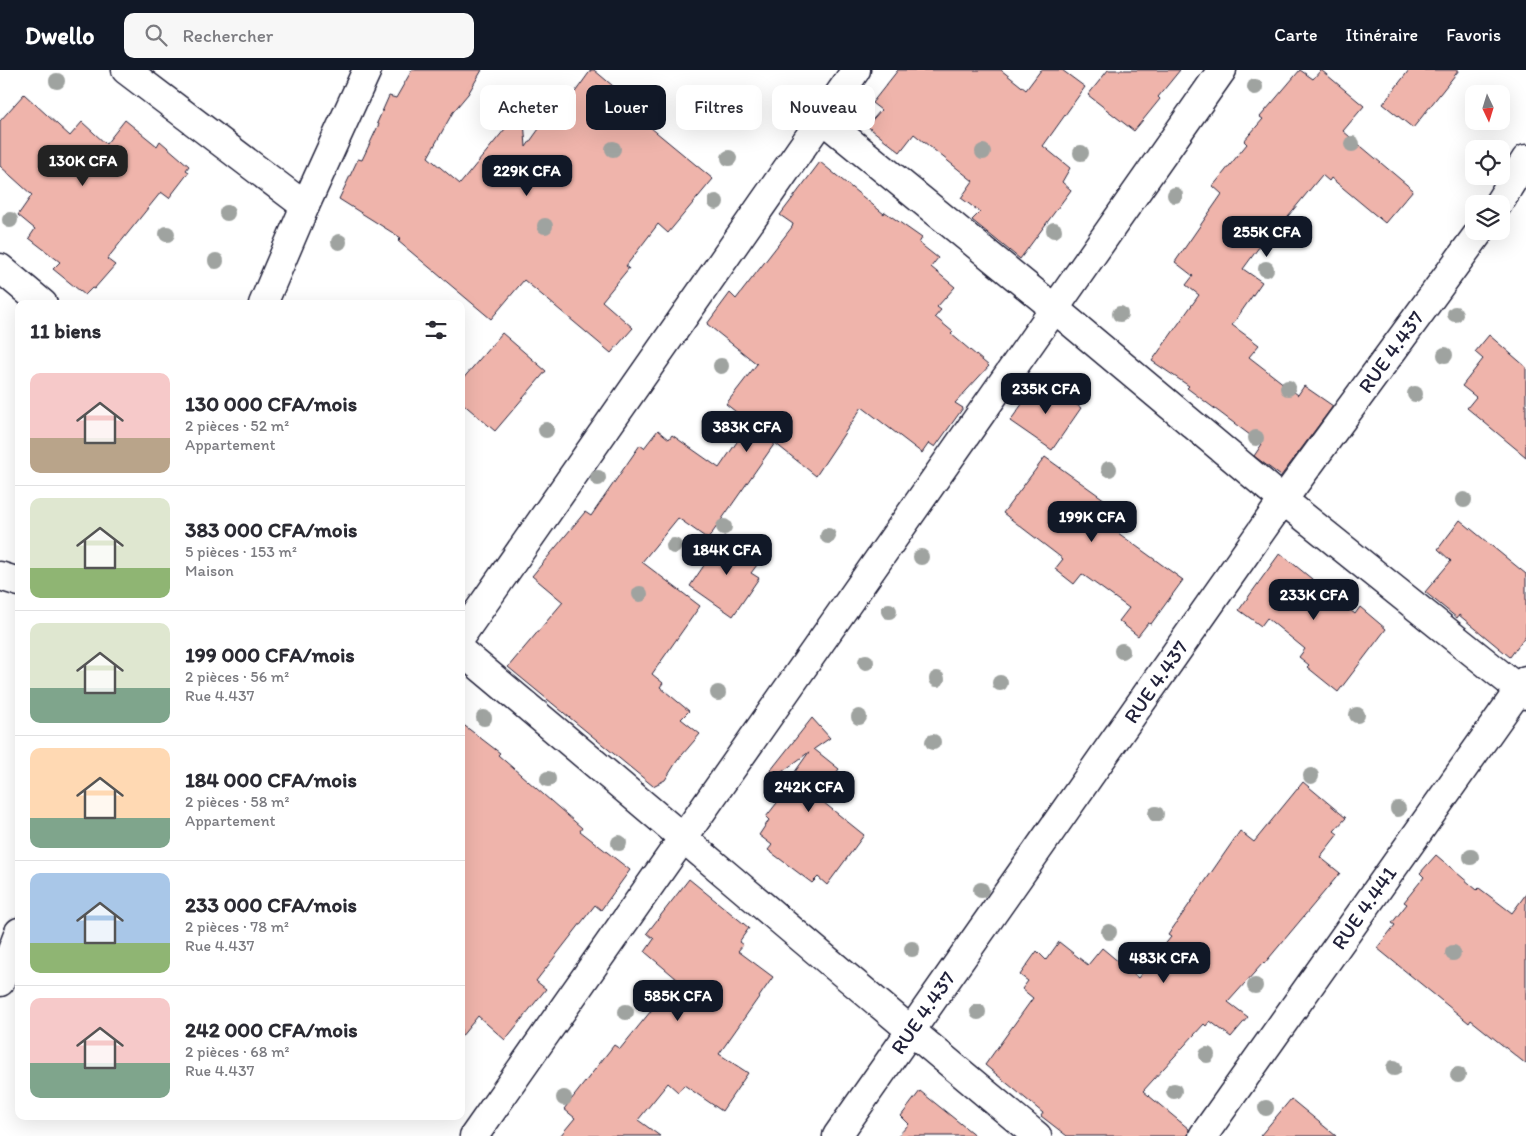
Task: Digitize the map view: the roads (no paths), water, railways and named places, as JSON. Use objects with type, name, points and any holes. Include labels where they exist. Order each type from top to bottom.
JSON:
[{"type":"street","points":[[126,70],[305,206]]},
{"type":"street","points":[[265,300],[367,70]]},
{"type":"street","points":[[845,85],[856,70]]},
{"type":"street","points":[[474,1136],[1222,70]]},
{"type":"street","points":[[465,630],[813,130]]},
{"type":"street","points":[[836,130],[1056,309],[1283,500],[1524,688]]},
{"type":"street","points":[[1504,195],[1526,160]]},
{"type":"street","name":"RUE 4.437","points":[[837,1136],[1283,500],[1473,240]]},
{"type":"street","points":[[0,268],[38,300]]},
{"type":"street","points":[[0,576],[15,581]]},
{"type":"street","points":[[465,654],[1037,1136]]},
{"type":"street","name":"RUE 4.441","points":[[1203,1136],[1524,688]]},
{"type":"street","points":[[0,982],[15,943]]}]
